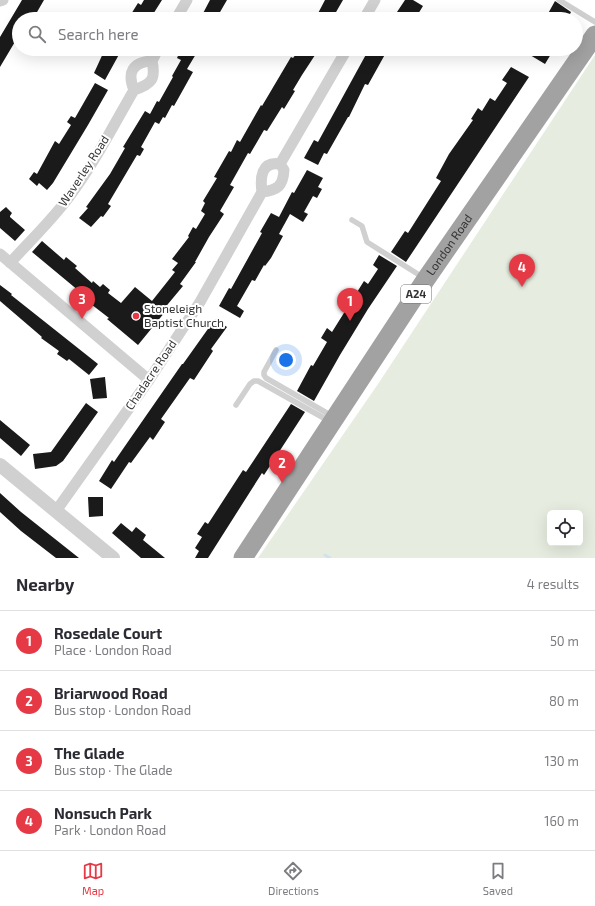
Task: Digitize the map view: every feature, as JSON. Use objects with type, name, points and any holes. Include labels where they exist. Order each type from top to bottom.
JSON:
[{"type":"highway","name":"London Road","points":[[583,52],[595,35]]},
{"type":"highway","name":"London Road","points":[[243,558],[426,279],[580,56]]},
{"type":"street","points":[[180,12],[187,0]]},
{"type":"street","points":[[368,12],[375,0]]},
{"type":"street","points":[[152,61],[144,61],[133,69],[130,75],[134,90],[142,88],[152,81],[154,75],[152,61],[154,56]]},
{"type":"street","points":[[262,192],[276,189],[282,183],[284,170],[280,164],[342,56]]},
{"type":"street","name":"Waverley Road","points":[[10,263],[70,196],[134,90]]},
{"type":"street","name":"Chadacre Road","points":[[56,511],[149,380],[200,302],[262,192],[260,179],[262,172],[274,163],[280,164]]},
{"type":"street","points":[[0,254],[149,380]]},
{"type":"street","points":[[0,465],[113,558]]},
{"type":"lane","points":[[559,0],[579,12]]},
{"type":"lane","points":[[583,15],[595,22]]},
{"type":"lane","points":[[352,220],[362,226],[367,242],[426,279]]},
{"type":"lane","points":[[276,350],[264,372],[266,378],[334,420]]},
{"type":"lane","points":[[236,406],[250,384],[254,381],[258,381],[334,420]]},
{"type":"shaded area","points":[[595,55],[595,558],[258,558],[378,384]]},
{"type":"building","points":[[22,0],[44,0],[37,12],[15,12]]},
{"type":"building","points":[[144,0],[162,0],[154,12],[132,12],[138,3],[141,5]]},
{"type":"building","points":[[210,0],[227,0],[220,12],[204,12]]},
{"type":"building","points":[[325,0],[343,0],[336,12],[319,12]]},
{"type":"building","points":[[405,0],[413,0],[423,6],[419,12],[397,12]]},
{"type":"building","points":[[555,1],[571,12],[549,12]]},
{"type":"building","points":[[12,17],[12,47],[0,67],[0,37]]},
{"type":"building","points":[[102,56],[118,56],[105,80],[94,73]]},
{"type":"building","points":[[178,56],[195,56],[187,69],[193,72],[174,106],[172,105],[165,118],[163,117],[159,124],[155,122],[141,147],[144,149],[140,156],[137,155],[108,204],[111,206],[103,217],[101,216],[91,227],[79,218],[88,208],[86,207],[110,174],[125,148],[123,147],[145,111],[150,114],[157,101],[159,102],[181,60],[177,58]]},
{"type":"building","points":[[295,56],[314,56],[293,90],[295,91],[284,109],[282,107],[267,131],[264,130],[250,154],[248,153],[230,185],[234,187],[220,211],[224,214],[209,237],[196,262],[180,284],[183,286],[163,310],[165,312],[138,345],[107,319],[109,318],[87,301],[78,292],[79,291],[32,252],[42,241],[64,260],[66,257],[77,266],[75,268],[92,283],[93,281],[100,287],[103,284],[110,290],[108,293],[121,303],[135,287],[152,301],[175,272],[172,270],[178,263],[172,259],[189,237],[188,236],[193,227],[196,229],[205,214],[201,211],[205,203],[203,201],[217,178],[214,177],[229,151],[231,152],[237,140],[240,142],[291,57],[293,58]]},
{"type":"building","points":[[365,56],[384,56],[368,85],[365,84],[349,117],[327,154],[324,153],[318,165],[304,158],[314,140],[318,142]]},
{"type":"building","points":[[532,56],[550,56],[545,64]]},
{"type":"building","points":[[511,67],[529,77],[406,262],[391,252],[405,231],[408,233],[441,181],[436,178],[449,154],[473,120],[471,119],[478,108],[482,111],[490,98],[495,101],[507,83],[502,80]]},
{"type":"building","points":[[95,83],[108,90],[53,183],[47,190],[39,183],[37,186],[29,179],[34,172],[37,174],[55,141],[59,144],[71,125],[67,122],[71,116],[75,118]]},
{"type":"building","points":[[307,170],[323,178],[318,187],[322,189],[317,198],[313,196],[304,212],[308,214],[303,222],[290,214],[279,234],[283,236],[271,258],[265,266],[264,265],[255,281],[252,280],[237,306],[244,311],[240,318],[219,306],[229,288],[231,289],[262,233],[260,232],[271,213],[279,217],[292,192],[294,193]]},
{"type":"building","points":[[6,207],[12,213],[10,217],[25,230],[15,241],[0,228],[0,212]]},
{"type":"building","points":[[379,255],[397,266],[368,309],[314,401],[297,391],[311,365],[313,366],[327,342],[321,338],[327,328],[332,332],[364,281],[368,284],[378,269],[373,265]]},
{"type":"building","points":[[0,285],[98,364],[89,375],[69,359],[67,361],[57,354],[59,351],[41,338],[42,337],[0,301]]},
{"type":"building","points":[[215,319],[227,327],[211,349],[213,351],[194,380],[190,378],[161,419],[165,422],[153,440],[150,437],[131,463],[129,462],[111,489],[99,481],[112,460],[114,462]]},
{"type":"building","points":[[105,377],[107,398],[93,399],[90,379]]},
{"type":"building","points":[[86,403],[98,412],[63,461],[56,466],[35,469],[33,454],[51,452]]},
{"type":"building","points":[[291,404],[305,412],[264,475],[262,473],[208,558],[195,558],[199,551],[195,548],[202,537],[197,534],[205,522],[208,524],[243,470],[246,472]]},
{"type":"building","points":[[0,420],[30,445],[21,456],[0,438]]},
{"type":"building","points":[[0,493],[21,512],[79,558],[56,558],[21,531],[0,512]]},
{"type":"building","points":[[88,497],[103,497],[103,516],[89,517]]},
{"type":"building","points":[[121,523],[132,532],[136,527],[146,535],[143,540],[165,558],[141,558],[112,533]]},
{"type":"waterway","points":[[325,555],[330,558]]},
{"type":"place","name":"Nonsuch Park","points":[[522,287]]},
{"type":"place","name":"Stoneleigh Baptist Church","points":[[136,316]]},
{"type":"place","name":"The Glade","points":[[82,319]]},
{"type":"place","name":"Rosedale Court","points":[[350,321]]},
{"type":"place","name":"Briarwood Road","points":[[282,483]]}]
